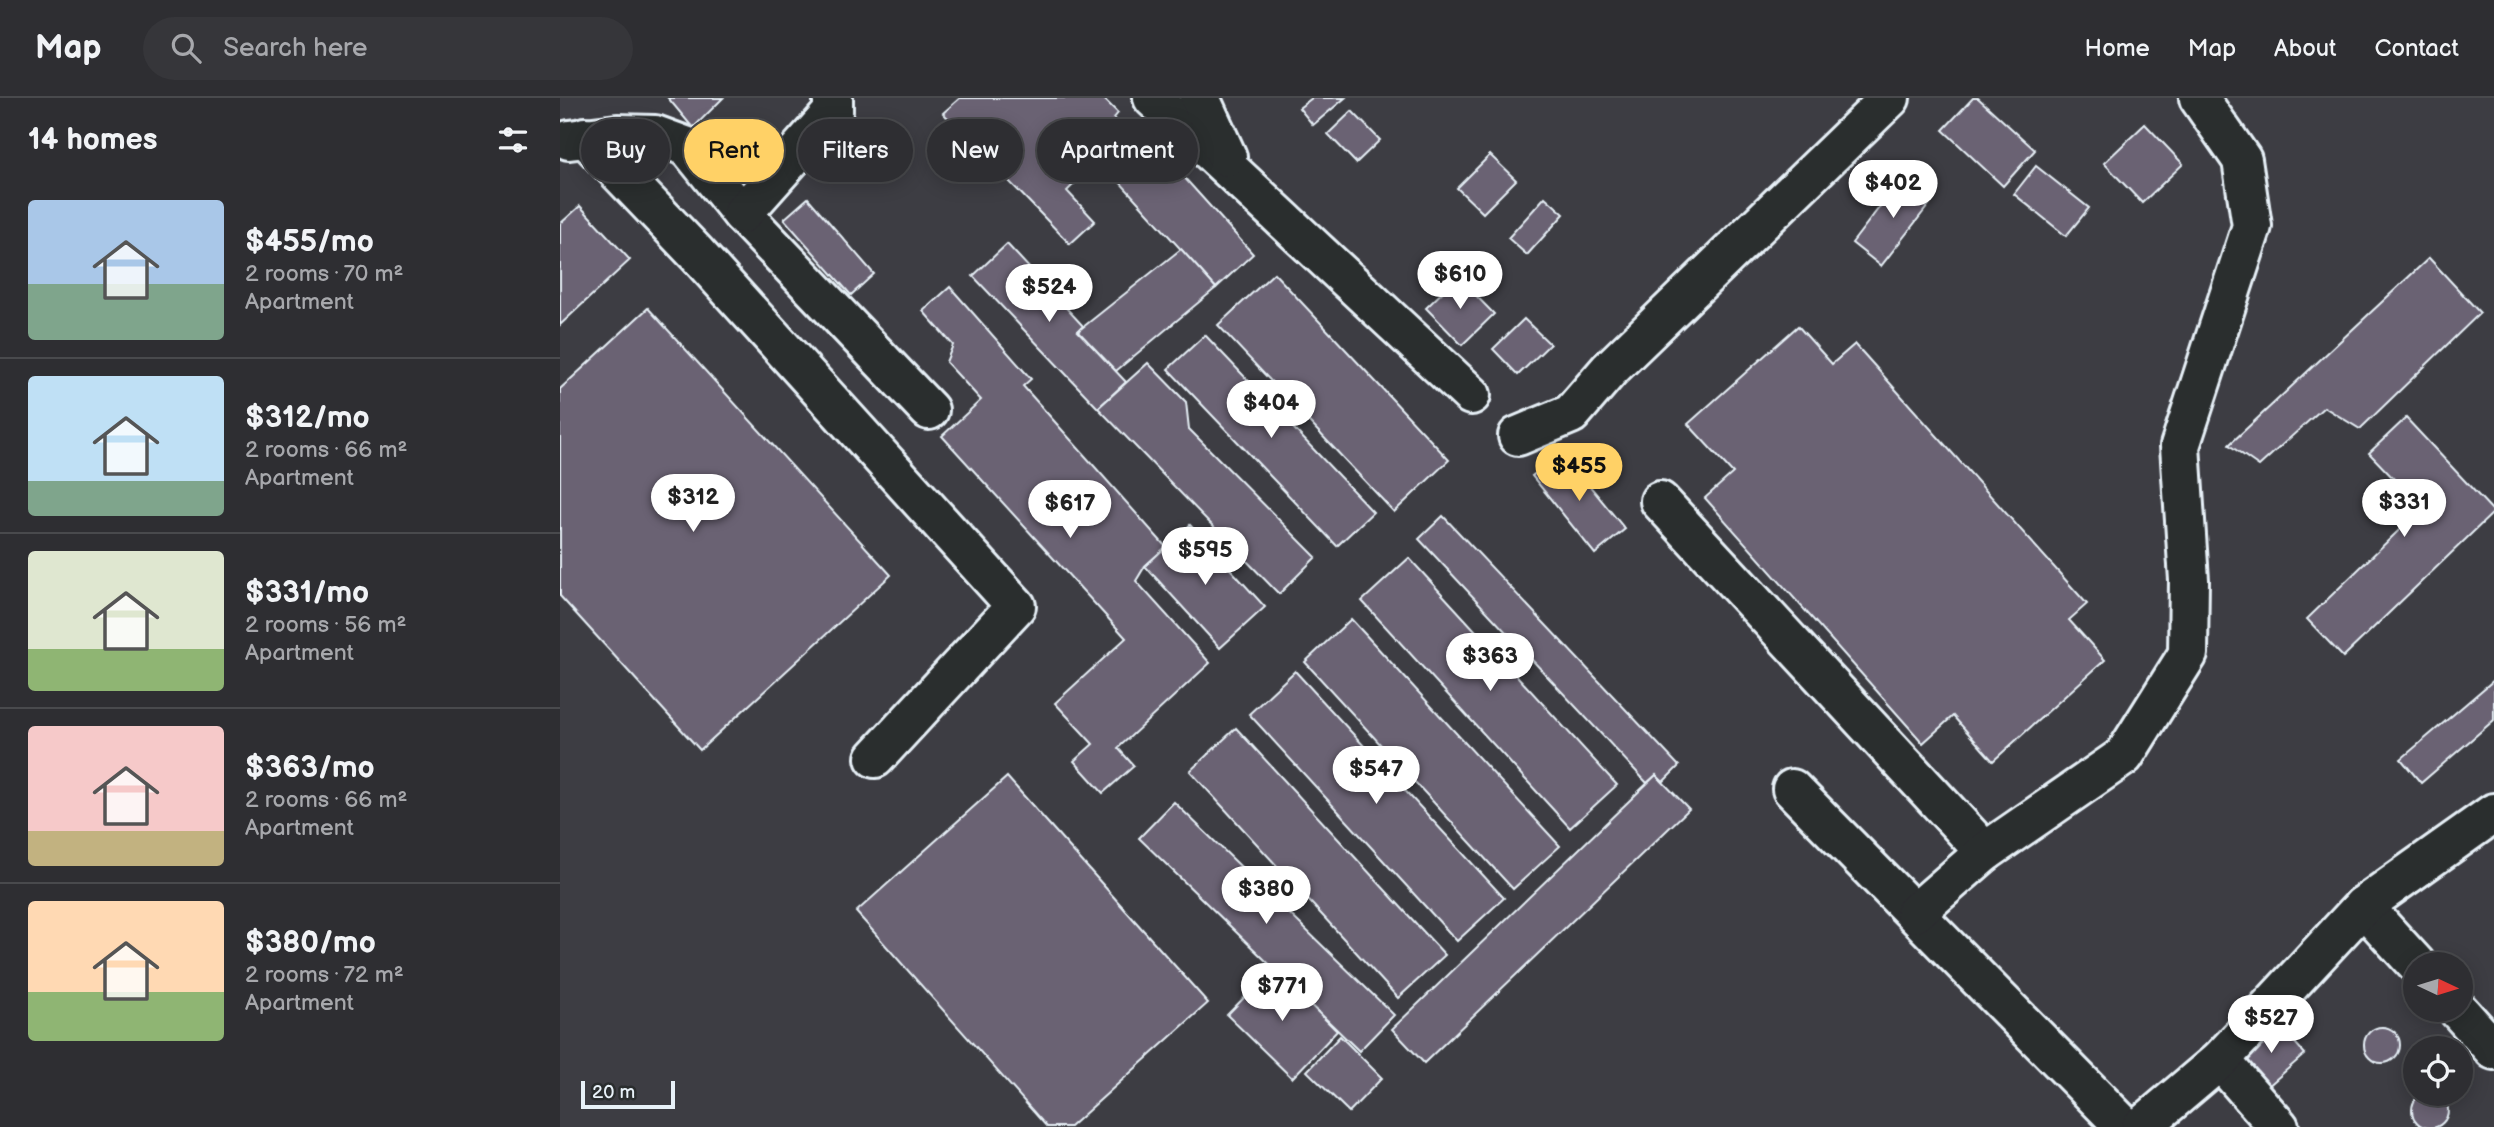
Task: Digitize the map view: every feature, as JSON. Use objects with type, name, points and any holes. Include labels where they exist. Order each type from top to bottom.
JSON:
[{"type":"street","points":[[742,214],[832,112],[833,98]]},
{"type":"street","points":[[1153,98],[1471,396]]},
{"type":"street","points":[[1200,98],[1235,175]]},
{"type":"street","points":[[1518,436],[1571,414],[1609,370],[1890,98]]},
{"type":"street","points":[[1915,913],[1985,852],[2124,756],[2188,654],[2189,580],[2180,446],[2252,226],[2242,160],[2199,98]]},
{"type":"street","points":[[573,139],[655,135],[688,147],[742,214],[929,410]]},
{"type":"street","points":[[573,139],[697,254],[1016,606],[875,758]]},
{"type":"street","points":[[1660,501],[1985,852]]},
{"type":"street","points":[[1791,789],[2125,1127]]},
{"type":"street","points":[[2141,1127],[2220,1060],[2363,906],[2494,813]]},
{"type":"street","points":[[2363,906],[2405,952]]},
{"type":"street","points":[[2469,1022],[2494,1050]]},
{"type":"street","points":[[2220,1060],[2280,1127]]},
{"type":"building","points":[[668,98],[723,98],[702,119],[686,119]]},
{"type":"building","points":[[960,98],[1103,98],[1118,113],[1115,119],[1037,119],[1037,182],[1076,182],[1067,191],[1095,221],[1070,244],[1010,182],[1023,182],[1023,119],[949,119],[943,113]]},
{"type":"building","points":[[1312,98],[1345,98],[1313,125],[1299,108]]},
{"type":"building","points":[[1973,98],[1978,98],[2035,150],[2003,186],[1943,130]]},
{"type":"building","points":[[1352,111],[1380,140],[1356,163],[1328,134]]},
{"type":"building","points":[[2145,124],[2183,164],[2142,203],[2104,163]]},
{"type":"building","points":[[1490,155],[1516,180],[1483,213],[1457,188]]},
{"type":"building","points":[[2036,166],[2089,208],[2066,236],[2014,194]]},
{"type":"building","points":[[1905,174],[1935,197],[1881,266],[1852,243]]},
{"type":"building","points":[[1120,182],[1188,182],[1253,254],[1216,288]]},
{"type":"building","points":[[1545,197],[1564,214],[1527,255],[1508,238]]},
{"type":"building","points":[[808,198],[874,274],[851,295],[784,219]]},
{"type":"building","points":[[580,206],[630,260],[560,325],[560,224]]},
{"type":"building","points":[[1007,244],[1083,326],[1078,331],[1126,382],[1098,408],[973,276]]},
{"type":"building","points":[[1181,249],[1216,288],[1116,371],[1078,331]]},
{"type":"building","points":[[2429,258],[2480,313],[2360,429],[2324,407],[2259,466],[2229,445]]},
{"type":"building","points":[[1274,273],[1449,460],[1394,512],[1218,325]]},
{"type":"building","points":[[1458,277],[1494,314],[1462,345],[1426,308]]},
{"type":"building","points":[[950,287],[1031,379],[1023,386],[1166,547],[1145,566],[1136,581],[1210,663],[1118,748],[1134,766],[1103,793],[1074,761],[1093,744],[1055,703],[1126,638],[942,436],[981,400],[946,362],[953,345],[923,311]]},
{"type":"building","points":[[648,308],[891,575],[700,750],[560,596],[560,389]]},
{"type":"building","points":[[1524,319],[1550,344],[1518,375],[1493,349]]},
{"type":"building","points":[[1798,326],[1832,364],[1855,344],[2087,604],[2069,620],[2105,660],[1993,761],[1953,716],[1923,743],[1705,498],[1733,473],[1688,424]]},
{"type":"building","points":[[1205,335],[1373,512],[1337,546],[1168,369]]},
{"type":"building","points":[[1148,363],[1186,402],[1189,429],[1316,557],[1279,594],[1098,408]]},
{"type":"building","points":[[2406,418],[2494,512],[2343,657],[2307,619],[2422,508],[2369,453]]},
{"type":"building","points":[[1562,452],[1625,529],[1595,554],[1532,476]]},
{"type":"building","points":[[1443,516],[1679,766],[1663,782],[1656,775],[1647,783],[1419,539]]},
{"type":"building","points":[[1190,525],[1265,607],[1220,648],[1145,566]]},
{"type":"building","points":[[1409,558],[1617,785],[1570,828],[1362,601]]},
{"type":"building","points":[[1351,619],[1560,846],[1513,889],[1305,662]]},
{"type":"building","points":[[1295,671],[1504,898],[1457,941],[1249,714]]},
{"type":"building","points":[[2494,680],[2494,720],[2421,783],[2401,759]]},
{"type":"building","points":[[1236,728],[1445,955],[1398,998],[1190,771]]},
{"type":"building","points":[[1656,775],[1689,809],[1424,1063],[1392,1029]]},
{"type":"building","points":[[1007,777],[1208,1003],[1070,1127],[1047,1127],[856,912]]},
{"type":"building","points":[[1174,802],[1394,1015],[1359,1051],[1139,838]]},
{"type":"building","points":[[1273,968],[1337,1031],[1292,1078],[1227,1015]]},
{"type":"building","points":[[2275,1020],[2305,1054],[2266,1088],[2237,1063]]},
{"type":"building","points":[[2382,1027],[2395,1032],[2400,1045],[2395,1058],[2382,1063],[2369,1058],[2364,1045],[2369,1032]]},
{"type":"building","points":[[1340,1036],[1382,1078],[1349,1112],[1307,1071]]},
{"type":"building","points":[[2413,1106],[2447,1106],[2443,1123],[2430,1128],[2417,1123],[2412,1110]]}]
